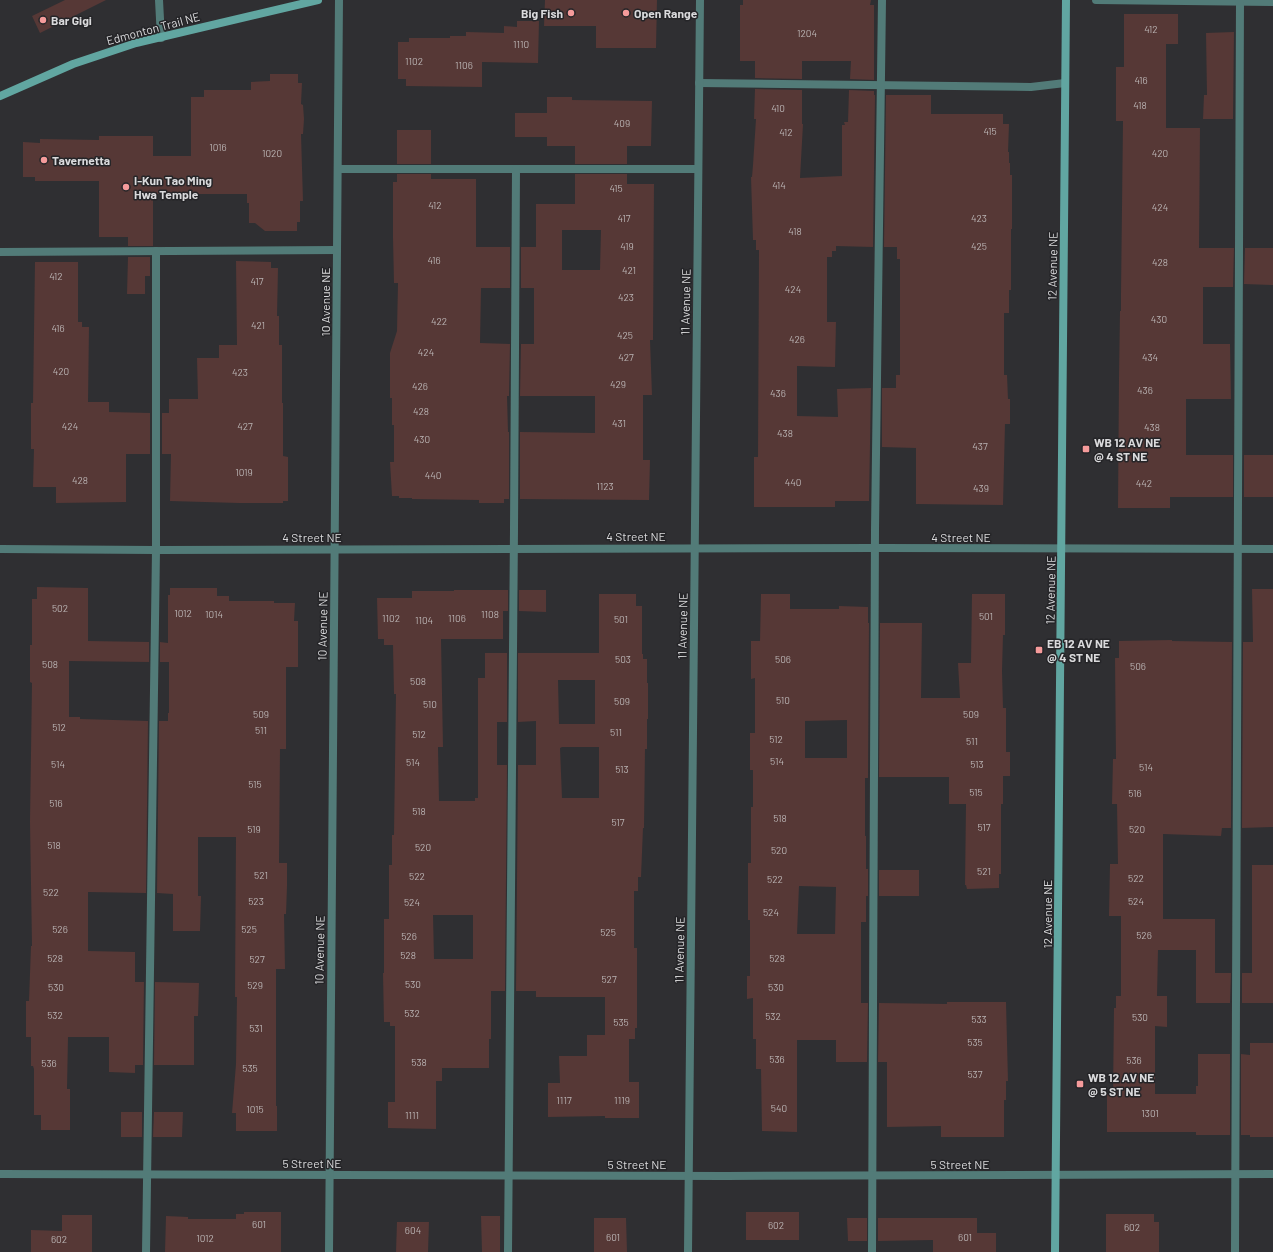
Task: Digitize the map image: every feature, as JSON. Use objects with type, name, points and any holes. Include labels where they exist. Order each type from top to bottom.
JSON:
[{"type":"street","points":[[159,0],[161,38]]},
{"type":"street","name":"Edmonton Trail NE","points":[[0,96],[73,64],[136,44],[318,0]]},
{"type":"street","name":"10 Avenue NE","points":[[329,1252],[339,0]]},
{"type":"street","name":"11 Avenue NE","points":[[688,1252],[700,0]]},
{"type":"street","points":[[872,1252],[875,548],[882,0]]},
{"type":"street","name":"12 Avenue NE","points":[[1055,1252],[1066,0]]},
{"type":"street","points":[[1096,0],[1273,2]]},
{"type":"street","points":[[1235,1252],[1240,1]]},
{"type":"street","points":[[699,83],[1031,87],[1065,83]]},
{"type":"street","points":[[338,169],[698,169]]},
{"type":"street","points":[[508,1252],[516,169]]},
{"type":"street","points":[[0,252],[337,250]]},
{"type":"street","points":[[146,1252],[156,550],[156,251]]},
{"type":"street","name":"4 Street NE","points":[[0,549],[875,548],[1273,550]]},
{"type":"street","name":"5 Street NE","points":[[0,1174],[1056,1176],[1273,1174]]},
{"type":"building","points":[[65,0],[106,0],[40,33],[32,16]]},
{"type":"building","name":"Open Range","points":[[545,0],[657,0],[656,48],[596,48],[596,26],[544,26]]},
{"type":"building","points":[[743,0],[871,0],[870,5],[874,5],[874,80],[850,79],[851,61],[802,61],[802,79],[755,78],[755,61],[740,61],[740,5],[743,5]]},
{"type":"building","points":[[1124,14],[1178,14],[1178,44],[1166,44],[1166,128],[1200,128],[1199,248],[1234,248],[1233,287],[1203,287],[1203,344],[1230,344],[1231,399],[1186,399],[1186,455],[1233,455],[1233,497],[1170,497],[1170,508],[1118,508],[1123,121],[1116,121],[1116,67],[1124,67]]},
{"type":"building","points":[[517,21],[539,21],[538,63],[482,62],[482,87],[406,86],[406,79],[398,79],[398,42],[409,42],[409,38],[450,38],[450,36],[466,36],[466,32],[504,33],[504,26],[517,27]]},
{"type":"building","points":[[1234,32],[1233,119],[1203,119],[1204,95],[1207,95],[1206,33]]},
{"type":"building","points":[[270,74],[298,74],[298,83],[302,83],[301,104],[303,105],[304,119],[303,134],[301,134],[303,201],[300,201],[300,222],[297,222],[297,231],[265,231],[255,223],[249,223],[249,203],[247,203],[247,194],[153,194],[153,246],[128,246],[128,237],[99,237],[99,181],[35,181],[35,177],[23,177],[23,142],[40,143],[40,139],[99,140],[99,136],[153,136],[153,156],[191,156],[191,97],[204,97],[204,90],[251,90],[251,82],[270,81]]},
{"type":"building","points":[[755,89],[802,90],[803,124],[800,178],[842,176],[842,125],[845,125],[844,122],[848,122],[849,90],[874,91],[873,247],[836,246],[836,251],[832,251],[832,257],[827,257],[827,322],[836,322],[835,367],[797,366],[797,416],[838,417],[837,389],[871,388],[869,501],[835,501],[835,507],[754,507],[754,457],[758,457],[759,250],[756,250],[756,240],[753,240],[751,177],[756,119],[754,119]]},
{"type":"building","points":[[886,95],[931,95],[931,114],[1003,114],[1003,124],[1009,124],[1008,152],[1010,175],[1012,175],[1011,290],[1009,290],[1009,313],[1004,313],[1004,375],[1007,375],[1008,399],[1010,399],[1010,424],[1005,424],[1003,505],[916,504],[916,448],[882,447],[882,388],[896,388],[896,375],[900,375],[900,259],[897,259],[897,247],[884,247]]},
{"type":"building","points":[[547,97],[572,97],[572,100],[652,101],[651,146],[627,146],[627,164],[575,164],[575,146],[547,146],[547,137],[515,137],[515,113],[547,113]]},
{"type":"building","points":[[397,130],[431,130],[431,164],[397,164]]},
{"type":"building","points":[[397,174],[431,174],[431,179],[476,179],[476,247],[510,247],[510,288],[481,288],[480,343],[510,344],[509,396],[507,396],[509,432],[509,499],[504,499],[504,503],[479,503],[479,500],[412,499],[392,496],[390,462],[394,462],[394,425],[392,425],[392,398],[390,398],[390,353],[397,331],[398,283],[394,283],[393,182],[397,182]]},
{"type":"building","points":[[575,174],[627,174],[627,184],[654,184],[653,340],[650,340],[652,395],[643,395],[643,460],[650,460],[649,500],[520,499],[520,432],[595,433],[595,396],[520,396],[521,344],[534,344],[534,288],[521,288],[521,247],[536,247],[536,204],[575,204]],"holes":[[[562,230],[601,230],[600,270],[562,270]]]},
{"type":"building","points":[[1245,248],[1273,248],[1273,285],[1244,284]]},
{"type":"building","points":[[128,257],[150,257],[150,276],[145,276],[145,294],[127,294]]},
{"type":"building","points":[[236,261],[271,262],[271,268],[278,268],[277,316],[279,316],[279,345],[282,345],[283,456],[288,457],[288,501],[283,501],[283,503],[239,503],[170,501],[171,454],[162,454],[162,413],[169,413],[169,399],[198,399],[197,358],[219,358],[219,345],[237,345]]},
{"type":"building","points":[[35,262],[78,262],[78,322],[82,322],[82,327],[89,327],[88,402],[109,402],[109,412],[150,413],[150,454],[126,454],[126,502],[56,503],[56,487],[33,487],[34,449],[31,449],[31,403],[33,403]]},
{"type":"building","points":[[1244,455],[1273,455],[1273,497],[1244,497]]},
{"type":"building","points":[[37,587],[88,588],[88,641],[149,642],[149,662],[69,661],[69,717],[80,717],[80,719],[148,721],[146,893],[88,892],[88,951],[135,952],[135,982],[144,982],[143,1065],[135,1065],[135,1073],[109,1072],[109,1037],[68,1037],[67,1089],[70,1089],[70,1130],[41,1130],[41,1115],[34,1115],[34,1069],[33,1066],[31,1066],[31,1037],[26,1037],[26,1001],[29,1001],[32,946],[30,822],[32,683],[30,682],[30,645],[32,645],[32,599],[37,599]]},
{"type":"building","points":[[170,588],[217,588],[217,596],[229,596],[229,601],[274,601],[274,603],[295,603],[294,621],[298,621],[298,667],[286,667],[286,749],[280,749],[279,863],[287,863],[287,886],[286,914],[284,914],[285,969],[276,969],[277,1131],[236,1131],[236,1113],[232,1113],[236,1064],[237,997],[235,997],[236,837],[198,837],[198,896],[201,896],[200,931],[173,931],[173,894],[157,893],[159,721],[168,721],[169,713],[169,662],[160,662],[160,642],[168,643],[168,595],[170,595]]},
{"type":"building","points":[[1252,589],[1273,589],[1273,827],[1242,828],[1243,642],[1253,642]]},
{"type":"building","points":[[508,590],[508,611],[503,611],[503,639],[441,639],[443,747],[438,747],[439,801],[475,801],[475,798],[478,798],[478,678],[485,678],[485,653],[507,653],[507,722],[497,722],[497,765],[507,765],[505,991],[491,991],[491,1039],[489,1039],[489,1068],[442,1068],[442,1081],[436,1081],[436,1129],[388,1128],[388,1102],[395,1102],[395,1026],[390,1026],[390,1022],[384,1022],[383,973],[384,919],[389,919],[389,865],[392,865],[392,835],[394,835],[396,694],[394,694],[393,645],[384,645],[384,639],[378,639],[377,598],[412,598],[412,591]],"holes":[[[433,915],[473,915],[473,959],[434,959]]]},
{"type":"building","points":[[519,590],[546,590],[546,612],[519,611]]},
{"type":"building","points":[[599,594],[636,594],[636,606],[642,606],[642,654],[643,659],[647,659],[648,683],[647,749],[645,749],[644,828],[641,877],[638,877],[638,891],[634,891],[634,948],[637,948],[637,1028],[635,1028],[635,1039],[629,1039],[629,1082],[639,1082],[639,1118],[605,1118],[605,1116],[548,1117],[548,1083],[560,1083],[559,1056],[587,1056],[587,1035],[605,1035],[605,997],[536,997],[536,991],[516,991],[518,765],[536,765],[536,721],[518,722],[518,653],[599,653]],"holes":[[[558,680],[595,680],[595,724],[559,724]],[[599,747],[599,798],[562,798],[560,748]]]},
{"type":"building","points":[[761,594],[790,594],[790,609],[839,609],[839,606],[868,607],[868,778],[865,778],[865,836],[866,869],[868,869],[868,896],[866,896],[866,922],[861,922],[861,1003],[868,1003],[867,1062],[836,1062],[836,1040],[797,1040],[797,1132],[762,1131],[761,1069],[756,1069],[756,1039],[753,1039],[753,998],[747,999],[747,976],[750,976],[748,863],[751,863],[751,807],[753,807],[753,770],[750,770],[750,733],[755,733],[755,678],[751,679],[751,641],[760,641]],"holes":[[[847,720],[847,758],[805,758],[805,721]],[[799,886],[836,887],[835,934],[797,934]]]},
{"type":"building","points":[[972,594],[1005,594],[1005,635],[1003,635],[1002,671],[1003,708],[1006,708],[1006,752],[1010,752],[1010,776],[1003,776],[1003,804],[1001,804],[1001,874],[999,874],[999,888],[967,889],[965,885],[966,804],[949,804],[949,777],[879,777],[880,623],[922,623],[921,698],[960,698],[958,663],[971,663]]},
{"type":"building","points":[[1172,640],[1232,642],[1231,828],[1222,828],[1221,836],[1163,834],[1163,919],[1215,919],[1215,973],[1231,973],[1230,1003],[1196,1003],[1196,950],[1158,950],[1157,996],[1167,996],[1167,1027],[1155,1026],[1155,1094],[1196,1094],[1196,1086],[1198,1086],[1198,1054],[1230,1054],[1230,1135],[1196,1135],[1196,1132],[1107,1132],[1107,1094],[1113,1094],[1114,1008],[1116,1008],[1116,996],[1121,996],[1121,916],[1109,916],[1110,864],[1118,864],[1117,804],[1112,804],[1113,759],[1116,759],[1115,658],[1119,658],[1119,641]]},
{"type":"building","points":[[1252,865],[1273,865],[1273,1003],[1242,1003],[1242,973],[1252,973]]},
{"type":"building","points":[[879,870],[919,870],[919,896],[879,896]]},
{"type":"building","points":[[155,982],[199,983],[198,1016],[194,1016],[194,1065],[154,1065]]},
{"type":"building","points":[[947,1002],[1006,1002],[1008,1081],[1006,1081],[1006,1100],[1004,1100],[1004,1137],[941,1137],[941,1126],[887,1127],[887,1062],[878,1062],[879,1003],[947,1004]]},
{"type":"building","points":[[1250,1043],[1273,1043],[1273,1137],[1250,1137],[1250,1135],[1241,1135],[1241,1054],[1250,1055]]},
{"type":"building","points":[[121,1112],[142,1112],[142,1137],[121,1137]]},
{"type":"building","points":[[154,1112],[183,1112],[182,1137],[153,1137]]},
{"type":"building","points":[[244,1212],[281,1212],[281,1252],[165,1252],[166,1216],[188,1217],[188,1219],[236,1219],[236,1214],[244,1214]]},
{"type":"building","points":[[746,1212],[799,1212],[799,1240],[746,1240]]},
{"type":"building","points":[[1106,1214],[1154,1214],[1154,1222],[1159,1222],[1159,1252],[1106,1252]]},
{"type":"building","points":[[62,1215],[92,1215],[92,1252],[31,1252],[31,1230],[62,1231]]},
{"type":"building","points":[[481,1216],[500,1216],[500,1252],[482,1252]]},
{"type":"building","points":[[594,1218],[626,1218],[627,1252],[594,1252]]},
{"type":"building","points":[[847,1218],[867,1218],[867,1241],[848,1241]]},
{"type":"building","points":[[878,1218],[977,1218],[977,1233],[996,1233],[996,1252],[933,1252],[933,1240],[878,1241]]},
{"type":"building","points":[[397,1222],[429,1222],[428,1252],[396,1252]]},
{"type":"place","name":"Big Fish","points":[[571,13]]},
{"type":"place","name":"Open Range","points":[[626,13]]},
{"type":"place","name":"Bar Gigi","points":[[43,20]]},
{"type":"place","name":"Tavernetta","points":[[44,160]]},
{"type":"place","name":"I-Kun Tao Ming Hwa Temple","points":[[126,187]]},
{"type":"place","name":"WB 12 AV NE @ 4 ST NE","points":[[1086,449]]},
{"type":"place","name":"EB 12 AV NE @ 4 ST NE","points":[[1039,650]]},
{"type":"place","name":"WB 12 AV NE @ 5 ST NE","points":[[1080,1084]]}]
